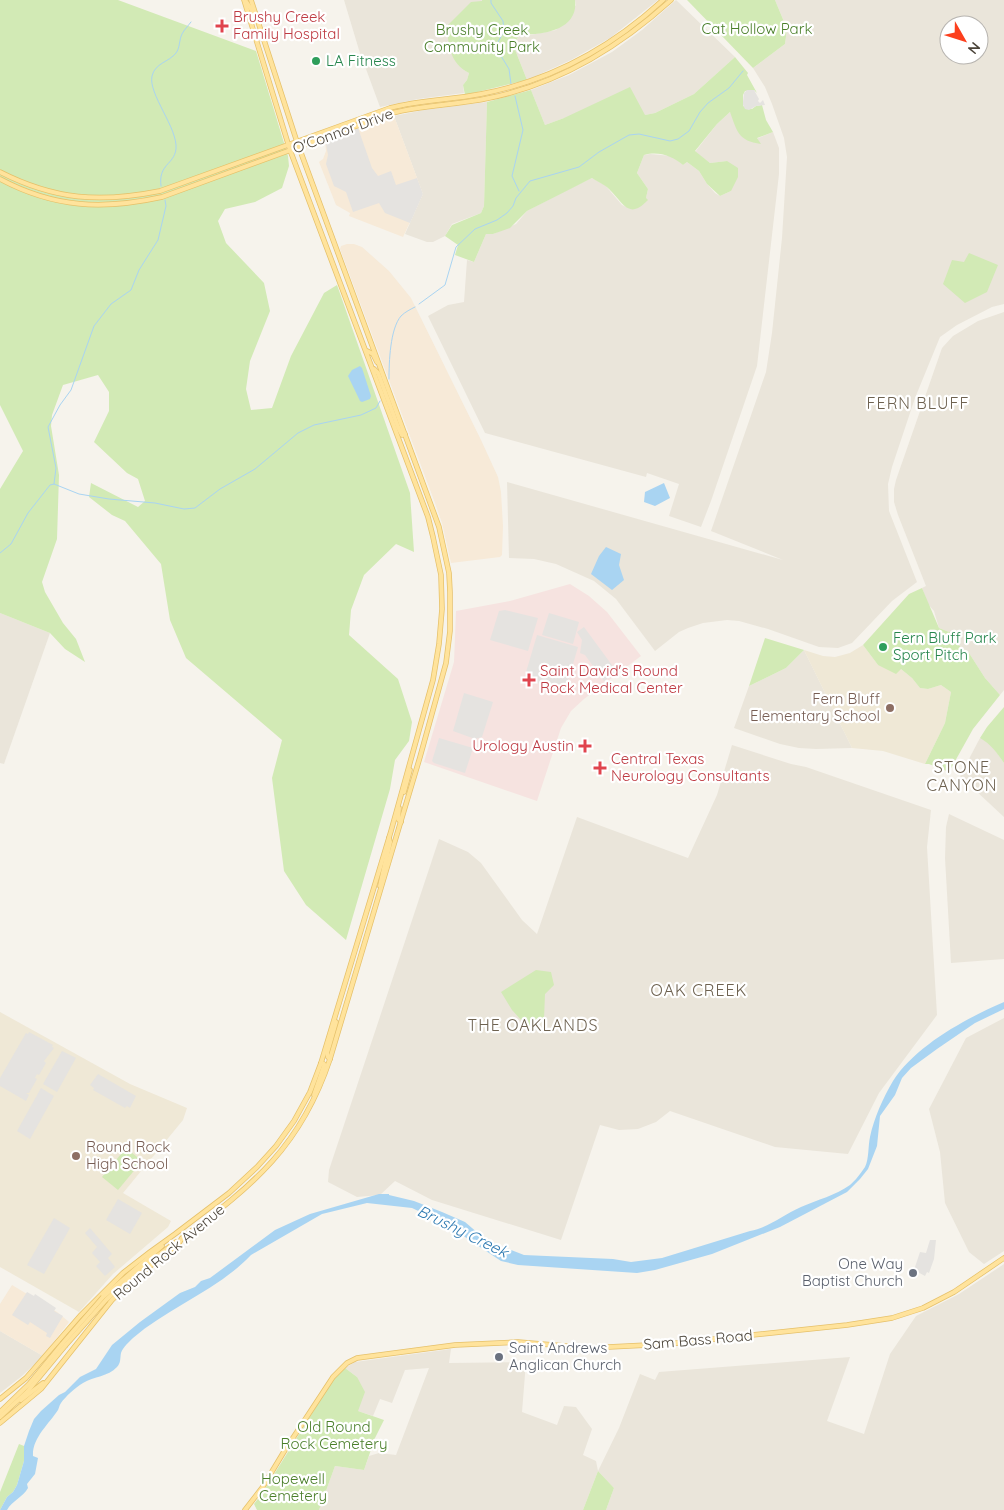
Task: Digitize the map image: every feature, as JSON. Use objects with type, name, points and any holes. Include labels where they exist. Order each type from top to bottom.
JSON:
[{"type":"main road","points":[[244,0],[256,14]]},
{"type":"main road","points":[[244,0],[288,145],[428,518],[434,537],[441,575],[442,609],[433,680],[321,1063],[324,1065],[313,1096],[313,1102]]},
{"type":"main road","points":[[252,0],[296,142],[434,510],[449,573],[448,652],[442,681],[330,1059],[313,1102]]},
{"type":"main road","name":"O'Connor Drive","points":[[0,172],[43,190],[69,196],[100,199],[130,197],[160,191],[388,108],[410,103],[483,94],[544,76],[570,65],[609,42],[635,24],[663,0]]},
{"type":"main road","name":"O'Connor Drive","points":[[0,179],[38,196],[64,202],[97,206],[132,204],[162,197],[383,116],[411,108],[452,105],[491,98],[548,80],[580,65],[618,43],[671,0]]},
{"type":"main road","points":[[249,20],[255,20],[259,27]]},
{"type":"main road","points":[[354,127],[357,122],[388,108]]},
{"type":"main road","points":[[334,134],[350,126],[352,121]]},
{"type":"main road","points":[[366,350],[372,354],[377,362],[392,401]]},
{"type":"main road","points":[[372,367],[378,373],[398,427],[402,435],[405,434]]},
{"type":"main road","points":[[420,728],[427,730]]},
{"type":"main road","points":[[400,822],[398,814],[410,769],[409,764]]},
{"type":"main road","points":[[380,891],[380,881],[390,842],[388,837]]},
{"type":"main road","points":[[356,945],[363,947]]},
{"type":"main road","points":[[354,951],[361,953]]},
{"type":"main road","points":[[330,1059],[327,1056],[337,1017],[336,1012]]},
{"type":"main road","name":"Round Rock Avenue","points":[[0,1399],[31,1373],[92,1303],[144,1256],[241,1183],[276,1146],[289,1128],[307,1098],[321,1063]]},
{"type":"main road","name":"Round Rock Avenue","points":[[0,1424],[36,1394],[102,1311],[122,1289],[179,1243],[182,1238],[244,1191],[282,1150],[297,1130],[313,1102]]},
{"type":"main road","points":[[0,1412],[29,1384],[105,1299],[175,1234]]},
{"type":"main road","points":[[105,1299],[142,1267],[182,1238]]},
{"type":"main road","name":"Sam Bass Road","points":[[246,1510],[333,1377],[347,1363],[357,1358],[454,1345],[518,1342],[590,1348],[668,1344],[847,1325],[892,1318],[923,1308],[954,1292],[1004,1258]]},
{"type":"main road","points":[[92,1303],[95,1310],[102,1311]]},
{"type":"main road","points":[[74,1322],[83,1325],[84,1333]]},
{"type":"main road","points":[[0,1417],[19,1400],[64,1345]]},
{"type":"main road","points":[[19,1400],[31,1394],[52,1375]]},
{"type":"shaded area","points":[[344,0],[482,0],[464,70],[469,73],[463,85],[464,93],[418,99],[380,107],[359,50]]},
{"type":"shaded area","points":[[575,0],[658,0],[610,38],[571,60],[527,80],[514,47],[519,34],[530,35],[556,30],[576,5]]},
{"type":"shaded area","points":[[676,0],[735,57],[694,94],[655,113],[564,118],[545,125],[531,90],[569,75],[612,52],[642,30]]},
{"type":"shaded area","points":[[775,0],[1004,0],[1004,304],[992,307],[957,325],[940,337],[915,398],[892,467],[888,484],[889,511],[917,582],[892,601],[852,643],[838,648],[819,647],[768,629],[739,621],[727,620],[703,623],[688,628],[679,632],[655,651],[616,599],[594,581],[556,564],[534,559],[509,558],[507,482],[783,560],[711,531],[766,372],[772,333],[782,238],[787,157],[784,138],[772,104],[765,87],[753,68],[785,44],[787,29]]},
{"type":"shaded area","points":[[747,90],[754,90],[759,99],[758,101],[760,103],[763,100],[765,105],[756,106],[749,110],[745,109],[743,102],[744,93]]},
{"type":"shaded area","points":[[487,102],[484,206],[481,213],[452,224],[445,236],[433,242],[427,242],[405,234],[423,194],[394,116]]},
{"type":"shaded area","points":[[730,112],[756,139],[773,132],[779,148],[779,174],[757,366],[701,527],[669,516],[679,484],[647,473],[646,477],[485,433],[428,316],[448,305],[464,302],[467,260],[474,262],[486,234],[493,234],[516,224],[527,211],[592,178],[605,185],[622,205],[631,209],[646,198],[648,189],[637,173],[644,155],[672,156],[683,165],[687,162],[699,171],[715,193],[720,196],[731,191],[727,161],[710,163],[695,152],[717,124]]},
{"type":"shaded area","points":[[394,116],[423,194],[403,237],[349,216],[350,213],[336,205],[319,162],[323,159],[326,151],[325,139]]},
{"type":"shaded area","points":[[358,128],[372,168],[378,176],[391,171],[396,185],[417,178],[423,194],[410,223],[385,213],[379,203],[353,212],[346,192],[334,186],[326,164],[328,155],[325,139]]},
{"type":"shaded area","points":[[347,244],[362,247],[389,271],[411,298],[481,440],[498,477],[501,492],[503,526],[502,555],[500,557],[451,563],[442,523],[435,503],[340,249],[341,246]]},
{"type":"shaded area","points":[[1004,312],[1004,690],[1000,695],[985,678],[969,653],[953,641],[954,634],[939,628],[934,611],[928,604],[922,588],[926,586],[898,515],[894,502],[894,489],[942,348],[953,336],[978,321]]},
{"type":"shaded area","name":"Saint David's Round Rock Medical Center","points":[[570,584],[589,596],[607,612],[641,656],[571,711],[561,728],[537,801],[424,762],[454,662],[456,611],[510,601]]},
{"type":"shaded area","points":[[505,610],[538,618],[528,651],[490,640],[499,611]]},
{"type":"shaded area","points":[[0,613],[50,633],[4,764],[0,763]]},
{"type":"shaded area","points":[[549,613],[579,622],[573,644],[542,635]]},
{"type":"shaded area","points":[[584,627],[617,672],[604,681],[585,655],[580,653],[582,640],[577,632]]},
{"type":"shaded area","points":[[537,635],[578,647],[565,691],[524,679]]},
{"type":"shaded area","name":"Fern Bluff Elementary School","points":[[863,645],[878,665],[901,669],[920,688],[928,689],[941,685],[951,692],[945,723],[925,764],[883,751],[852,748],[804,650],[823,656],[835,657],[850,653]]},
{"type":"shaded area","points":[[804,650],[852,748],[799,748],[780,744],[734,728],[749,686],[786,668]]},
{"type":"shaded area","points":[[464,693],[493,702],[482,737],[475,739],[453,731]]},
{"type":"shaded area","points":[[439,738],[473,748],[465,773],[432,761]]},
{"type":"shaded area","points":[[980,738],[987,741],[1004,763],[1004,817],[960,776]]},
{"type":"shaded area","points":[[732,745],[806,767],[931,810],[927,847],[937,1015],[879,1093],[848,1154],[775,1147],[670,1111],[656,1122],[638,1129],[619,1130],[600,1125],[561,1240],[432,1200],[395,1181],[380,1195],[357,1197],[328,1182],[329,1170],[439,839],[468,852],[481,863],[522,920],[537,934],[577,817],[688,858],[717,795]]},
{"type":"shaded area","points":[[949,814],[1004,840],[1004,959],[951,963],[945,858],[946,827]]},
{"type":"shaded area","name":"Round Rock High School","points":[[0,1012],[130,1084],[187,1108],[183,1120],[123,1193],[171,1221],[168,1227],[113,1274],[79,1312],[0,1267]]},
{"type":"shaded area","points":[[1004,1018],[1004,1251],[984,1264],[969,1252],[945,1203],[940,1152],[929,1109],[966,1038]]},
{"type":"shaded area","points":[[29,1032],[53,1045],[52,1047],[54,1048],[44,1061],[46,1063],[39,1075],[37,1074],[35,1078],[37,1079],[29,1093],[26,1093],[29,1095],[26,1101],[0,1086],[0,1078],[26,1033],[28,1034]]},
{"type":"shaded area","points":[[62,1051],[76,1058],[57,1092],[43,1084]]},
{"type":"shaded area","points":[[98,1074],[136,1096],[130,1108],[127,1106],[125,1108],[93,1090],[94,1088],[90,1085]]},
{"type":"shaded area","points":[[41,1088],[54,1096],[30,1139],[17,1131]]},
{"type":"shaded area","points":[[118,1199],[142,1213],[130,1234],[106,1220]]},
{"type":"shaded area","points":[[54,1218],[70,1228],[44,1274],[27,1265]]},
{"type":"shaded area","points":[[90,1228],[112,1254],[108,1258],[115,1267],[105,1276],[96,1266],[100,1262],[92,1253],[97,1247],[85,1233]]},
{"type":"shaded area","points":[[930,1240],[936,1240],[934,1259],[929,1273],[927,1272],[925,1276],[914,1270],[920,1252],[926,1253]]},
{"type":"shaded area","points":[[1004,1264],[1004,1510],[606,1510],[614,1488],[598,1471],[619,1428],[640,1374],[655,1380],[659,1372],[850,1357],[827,1421],[864,1434],[890,1354],[916,1316],[959,1294]]},
{"type":"shaded area","points":[[12,1285],[57,1312],[69,1322],[43,1356],[0,1331],[0,1304]]},
{"type":"shaded area","points":[[27,1292],[34,1296],[35,1294],[56,1308],[54,1311],[63,1316],[50,1338],[46,1336],[47,1333],[30,1322],[28,1325],[12,1315]]},
{"type":"shaded area","points":[[0,1331],[43,1356],[0,1393]]},
{"type":"shaded area","points":[[451,1349],[449,1363],[526,1362],[522,1412],[557,1425],[564,1406],[576,1407],[592,1429],[583,1455],[596,1461],[598,1471],[583,1510],[319,1510],[335,1466],[364,1470],[369,1456],[379,1453],[396,1455],[429,1368],[405,1370],[392,1403],[380,1399],[373,1416],[358,1411],[357,1377],[345,1368],[355,1362]]},
{"type":"green space","points":[[0,0],[118,0],[256,51],[288,156],[289,166],[282,188],[255,202],[225,209],[218,221],[226,243],[264,283],[270,311],[250,361],[246,389],[251,410],[272,408],[291,356],[324,293],[337,285],[410,493],[414,552],[396,544],[364,575],[351,610],[349,635],[398,679],[412,722],[409,741],[395,760],[390,789],[346,940],[306,905],[284,871],[272,778],[282,740],[186,658],[170,620],[161,564],[125,521],[112,515],[89,497],[91,483],[138,507],[145,501],[138,479],[127,473],[94,442],[109,411],[109,392],[98,375],[63,385],[52,415],[51,426],[59,475],[57,539],[42,582],[45,592],[63,623],[76,639],[85,662],[65,649],[50,633],[0,613],[0,489],[23,451],[0,405]]},
{"type":"green space","name":"Brushy Creek Community Park","points":[[482,0],[575,0],[575,10],[571,18],[557,29],[538,34],[519,34],[514,47],[527,80],[465,95],[463,85],[469,73],[462,69],[454,59],[446,27],[471,2]]},
{"type":"green space","name":"Cat Hollow Park","points":[[687,0],[775,0],[787,29],[785,44],[753,68]]},
{"type":"green space","points":[[735,57],[748,73],[747,75],[757,93],[754,90],[745,91],[743,106],[752,109],[762,105],[766,120],[773,132],[757,138],[761,144],[753,143],[743,138],[737,130],[730,112],[717,124],[695,151],[710,163],[727,161],[738,168],[738,177],[731,191],[720,196],[707,184],[699,171],[687,162],[683,165],[665,155],[644,155],[637,173],[648,189],[646,198],[648,200],[641,206],[635,209],[626,207],[607,187],[592,178],[527,211],[510,228],[493,234],[486,234],[474,262],[455,255],[458,245],[445,236],[452,225],[481,213],[484,206],[487,102],[531,90],[545,125],[630,87],[645,115],[655,113],[694,94]]},
{"type":"green space","points":[[969,253],[998,265],[987,292],[965,303],[943,284],[952,260],[964,262]]},
{"type":"green space","points":[[922,588],[939,628],[949,632],[953,631],[953,641],[969,653],[985,678],[1000,695],[973,729],[949,772],[925,764],[945,723],[951,692],[941,685],[928,689],[920,688],[901,669],[896,674],[878,665],[863,645],[909,594]]},
{"type":"green space","points":[[765,638],[804,650],[786,668],[749,686]]},
{"type":"green space","points":[[1004,707],[1004,763],[991,746],[980,738]]},
{"type":"green space","points":[[536,970],[551,972],[554,985],[545,994],[544,1019],[532,1032],[512,1010],[501,992]]},
{"type":"green space","points":[[126,1148],[142,1161],[118,1190],[102,1177]]},
{"type":"green space","name":"Old Round Rock Cemetery","points":[[345,1368],[357,1377],[365,1392],[358,1411],[384,1420],[375,1438],[364,1470],[335,1466],[319,1510],[257,1510],[254,1504],[334,1378]]},
{"type":"green space","points":[[19,1444],[24,1446],[24,1461],[17,1485],[7,1497],[0,1510],[0,1492]]},
{"type":"green space","points":[[598,1471],[614,1488],[606,1510],[583,1510]]},
{"type":"water","points":[[360,366],[371,396],[370,399],[362,402],[348,376],[352,370]]},
{"type":"water","points":[[664,483],[670,498],[655,506],[644,502],[645,492]]},
{"type":"water","points":[[606,547],[621,554],[619,565],[624,580],[612,590],[591,574],[599,556]]},
{"type":"water","name":"Brushy Creek","points":[[1004,1002],[1004,1009],[975,1023],[911,1068],[902,1078],[895,1095],[880,1116],[877,1146],[868,1169],[847,1192],[780,1227],[712,1254],[655,1270],[637,1273],[518,1265],[501,1261],[444,1223],[412,1208],[367,1203],[322,1214],[251,1255],[224,1278],[147,1327],[125,1347],[117,1367],[105,1375],[87,1381],[71,1392],[61,1403],[35,1443],[33,1456],[38,1458],[35,1474],[27,1484],[28,1488],[7,1510],[0,1510],[7,1497],[17,1485],[24,1461],[24,1446],[34,1419],[41,1411],[80,1377],[96,1369],[112,1345],[140,1322],[180,1293],[210,1278],[275,1230],[310,1214],[379,1194],[389,1194],[414,1201],[442,1212],[465,1222],[486,1240],[524,1255],[613,1259],[631,1262],[662,1258],[757,1229],[801,1207],[839,1192],[852,1183],[865,1167],[870,1137],[882,1101],[903,1068],[928,1044],[943,1034],[974,1016]]},
{"type":"waterway","points":[[491,0],[503,21],[504,31],[498,42],[498,51],[509,69],[511,84]]},
{"type":"waterway","points":[[161,186],[162,173],[175,154],[176,149],[173,131],[154,92],[152,76],[159,65],[176,53],[182,34],[191,22]]},
{"type":"waterway","points":[[419,304],[445,285],[456,247],[475,229],[497,220],[507,213],[530,181],[579,167],[599,152],[629,135],[639,134],[670,141],[678,139],[689,131],[700,112],[708,103],[729,88],[743,71]]},
{"type":"waterway","points":[[515,96],[523,130],[512,176],[519,191]]},
{"type":"waterway","points":[[54,484],[56,468],[48,427],[71,390],[94,326],[111,304],[131,290],[139,270],[158,240],[166,206],[165,200]]},
{"type":"waterway","points":[[389,379],[394,329],[401,316],[415,307]]},
{"type":"waterway","points":[[0,553],[11,544],[28,513],[50,485],[54,484],[79,494],[109,499],[155,503],[184,509],[195,508],[220,489],[255,469],[298,433],[314,425],[361,415],[376,408],[380,401]]},
{"type":"place","name":"Brushy Creek Family Hospital","points":[[222,26]]},
{"type":"place","name":"LA Fitness","points":[[316,61]]},
{"type":"place","name":"Fern Bluff Park Sport Pitch","points":[[883,647]]},
{"type":"place","name":"Saint David's Round Rock Medical Center","points":[[529,680]]},
{"type":"place","name":"Fern Bluff Elementary School","points":[[890,708]]},
{"type":"place","name":"Urology Austin","points":[[585,746]]},
{"type":"place","name":"Central Texas Neurology Consultants","points":[[600,768]]},
{"type":"place","name":"Round Rock High School","points":[[76,1156]]},
{"type":"place","name":"One Way Baptist Church","points":[[913,1273]]},
{"type":"place","name":"Saint Andrews Anglican Church","points":[[499,1357]]},
{"type":"district","name":"FERN BLUFF","points":[[918,403]]},
{"type":"district","name":"STONE CANYON","points":[[962,776]]},
{"type":"district","name":"OAK CREEK","points":[[699,990]]},
{"type":"district","name":"THE OAKLANDS","points":[[533,1025]]},
{"type":"park label","name":"Hopewell Cemetery","points":[[293,1488]]}]
